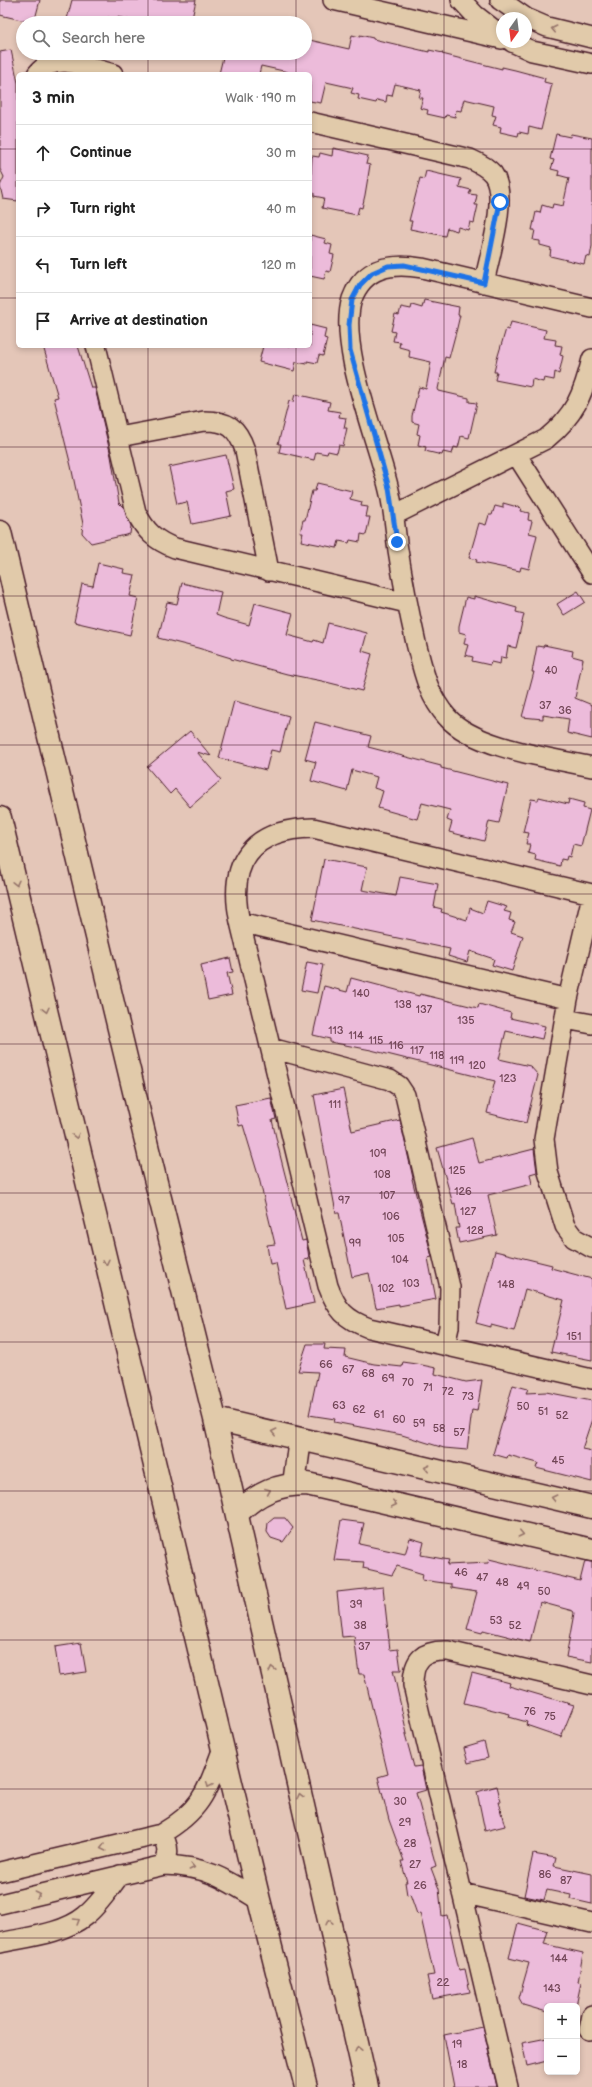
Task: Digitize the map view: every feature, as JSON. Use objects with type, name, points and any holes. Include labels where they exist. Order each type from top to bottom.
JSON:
[{"type":"street","points":[[333,0],[496,39]]},
{"type":"street","points":[[461,0],[474,15],[496,32]]},
{"type":"street","points":[[500,0],[526,18],[547,27],[592,38]]},
{"type":"street","points":[[525,48],[532,51],[592,64]]},
{"type":"street","points":[[38,72],[50,63],[59,62],[104,72]]},
{"type":"street","points":[[312,122],[470,159],[483,165],[493,174],[499,188],[500,202],[484,283]]},
{"type":"street","points":[[592,308],[410,266],[388,266],[372,273],[360,285],[352,300],[349,325],[350,350],[389,488],[406,603],[427,686],[436,704],[448,719],[462,731],[480,740],[592,767]]},
{"type":"street","points":[[97,348],[136,512],[142,525],[150,535],[162,543],[175,548],[406,603]]},
{"type":"street","points":[[394,515],[546,439],[571,415],[580,400],[592,359]]},
{"type":"street","points":[[119,437],[204,422],[218,421],[231,426],[240,436],[245,450],[269,571]]},
{"type":"street","points":[[516,454],[592,573]]},
{"type":"street","points":[[0,532],[7,589],[215,1419],[367,2087]]},
{"type":"street","points":[[0,818],[259,1900],[306,2087]]},
{"type":"street","points":[[592,1248],[574,1238],[565,1226],[548,1172],[544,1150],[546,1122],[568,1000],[592,895],[331,831],[313,828],[294,828],[277,832],[261,841],[249,853],[240,868],[236,886],[236,904],[328,1286],[334,1301],[343,1314],[355,1323],[369,1328],[592,1379]]},
{"type":"street","points":[[240,922],[568,1000]]},
{"type":"street","points":[[565,1019],[592,1024]]},
{"type":"street","points":[[271,1048],[390,1080],[398,1086],[405,1095],[450,1288],[449,1327],[445,1346]]},
{"type":"street","points":[[215,1419],[592,1507]]},
{"type":"street","points":[[294,1484],[300,1438]]},
{"type":"street","points":[[237,1514],[256,1497],[268,1491],[294,1484],[321,1486],[592,1550]]},
{"type":"street","points":[[508,2087],[412,1685],[413,1670],[420,1658],[434,1651],[448,1651],[592,1685]]},
{"type":"street","points":[[0,1872],[161,1834],[181,1822],[197,1806],[208,1787],[223,1748]]},
{"type":"street","points":[[161,1834],[168,1849],[168,1857],[164,1865]]},
{"type":"street","points":[[0,1904],[164,1865],[185,1865],[206,1870],[225,1879],[259,1900]]},
{"type":"street","points":[[0,1943],[65,1928],[93,1908],[120,1875]]},
{"type":"street","points":[[462,1893],[592,1924]]},
{"type":"building","points":[[0,0],[40,0],[36,16],[16,16],[16,19],[0,15]]},
{"type":"building","points":[[72,0],[196,0],[193,16],[68,16]]},
{"type":"building","points":[[352,35],[360,37],[360,35],[429,52],[429,50],[443,53],[442,54],[502,69],[502,67],[545,78],[544,82],[552,84],[541,130],[529,127],[528,134],[519,132],[518,136],[500,132],[501,127],[493,125],[496,116],[492,115],[494,106],[464,99],[461,111],[456,110],[455,117],[446,115],[445,118],[427,114],[428,110],[420,108],[423,98],[419,98],[421,90],[395,84],[392,96],[387,95],[386,102],[377,100],[376,103],[358,99],[359,95],[351,93],[353,88],[326,82],[321,103],[312,101],[312,72],[288,72],[261,66],[260,72],[219,72],[222,60],[312,60],[312,41],[349,49]]},
{"type":"building","points":[[11,50],[16,74],[16,201],[3,199],[0,186],[4,177],[0,169],[0,52]]},
{"type":"building","points":[[556,134],[570,137],[571,134],[592,138],[592,246],[590,257],[586,256],[584,264],[550,256],[551,248],[540,245],[540,241],[533,240],[535,230],[532,230],[536,212],[540,213],[542,205],[552,208],[553,204],[563,206],[569,178],[558,175],[559,171],[551,169],[554,160],[550,159]]},
{"type":"building","points":[[333,148],[368,156],[366,164],[370,165],[365,195],[362,208],[359,207],[357,215],[322,208],[324,198],[314,196],[314,193],[312,192],[312,156],[319,157],[320,153],[332,156]]},
{"type":"building","points":[[426,171],[461,179],[459,187],[471,190],[469,194],[477,195],[475,205],[478,205],[474,223],[470,222],[468,230],[458,227],[457,231],[447,228],[445,236],[410,229],[412,221],[409,221],[420,178],[424,179]]},
{"type":"building","points":[[312,236],[326,239],[325,243],[332,245],[330,254],[334,255],[330,272],[326,271],[324,279],[312,276]]},
{"type":"building","points":[[424,300],[459,307],[458,315],[460,315],[457,328],[449,358],[445,357],[438,389],[439,391],[469,398],[469,402],[477,403],[469,438],[461,436],[458,448],[454,447],[452,454],[443,452],[442,455],[425,451],[426,447],[418,445],[420,435],[417,434],[419,424],[412,422],[412,416],[419,387],[426,389],[431,362],[409,357],[410,350],[399,347],[400,342],[393,341],[395,332],[391,331],[395,314],[399,315],[401,307],[411,309],[412,305],[422,308]]},
{"type":"building","points":[[511,322],[546,330],[544,338],[556,340],[555,345],[562,346],[560,355],[563,356],[559,374],[555,372],[554,380],[544,378],[543,382],[532,379],[531,387],[495,380],[497,372],[494,372],[497,359],[506,329],[509,330]]},
{"type":"building","points":[[312,326],[326,329],[324,338],[327,339],[323,356],[319,355],[317,363],[307,361],[307,364],[296,362],[294,371],[259,362],[262,348],[312,348]]},
{"type":"building","points":[[44,348],[79,348],[91,388],[95,388],[111,456],[119,503],[124,508],[131,526],[130,534],[91,543],[82,533],[83,524],[71,466],[54,398],[58,397]]},
{"type":"building","points":[[295,394],[330,402],[328,410],[340,412],[339,417],[346,418],[344,428],[347,428],[343,446],[339,445],[337,453],[328,451],[327,454],[316,452],[314,460],[279,452],[281,444],[278,444],[289,401],[293,402]]},
{"type":"building","points":[[226,455],[234,489],[226,491],[231,516],[192,524],[187,502],[177,504],[169,467]]},
{"type":"building","points":[[317,483],[352,491],[350,499],[362,502],[361,506],[368,507],[366,517],[370,517],[366,535],[361,534],[360,542],[350,540],[349,543],[339,541],[337,548],[301,541],[303,533],[300,533],[303,520],[305,520],[312,491],[315,491]]},
{"type":"building","points":[[503,503],[521,508],[520,511],[529,513],[528,520],[532,521],[529,533],[537,535],[529,569],[521,567],[520,571],[476,562],[477,560],[469,558],[479,523],[486,525],[489,515],[492,515],[495,506],[503,508]]},
{"type":"building","points":[[98,563],[124,569],[123,573],[135,575],[130,596],[138,598],[130,635],[74,622],[82,584],[93,586]]},
{"type":"building","points":[[182,583],[221,592],[216,615],[249,625],[255,603],[293,613],[287,635],[313,642],[314,640],[323,643],[328,623],[367,633],[362,651],[372,654],[362,691],[287,674],[158,638],[167,602],[177,604]]},
{"type":"building","points":[[578,591],[585,602],[564,615],[557,604]]},
{"type":"building","points":[[474,596],[517,608],[516,612],[524,614],[516,648],[508,646],[506,658],[501,657],[500,664],[491,662],[490,665],[472,661],[473,657],[465,655],[468,645],[464,644],[466,634],[459,632],[459,626],[466,597],[474,599]]},
{"type":"building","points":[[544,645],[573,651],[572,656],[583,659],[575,698],[592,705],[592,739],[567,733],[569,719],[543,715],[543,719],[522,717],[534,672],[532,672],[537,646],[543,647]]},
{"type":"building","points":[[234,701],[289,716],[280,752],[271,750],[266,770],[219,758]]},
{"type":"building","points":[[315,722],[371,736],[368,747],[508,785],[499,823],[489,821],[484,841],[449,832],[452,822],[447,820],[450,810],[422,803],[417,819],[378,808],[383,791],[374,788],[377,777],[352,770],[347,791],[311,781],[316,762],[305,759]]},
{"type":"building","points":[[190,731],[211,756],[197,752],[221,780],[190,807],[175,789],[170,794],[147,767]]},
{"type":"building","points":[[539,797],[568,804],[569,799],[584,803],[583,808],[590,810],[581,846],[573,844],[570,857],[567,856],[566,860],[561,859],[560,866],[535,860],[536,855],[528,853],[530,844],[526,844],[529,833],[523,832],[531,799],[538,800]]},
{"type":"building","points":[[324,859],[367,867],[362,890],[396,896],[400,877],[438,884],[434,907],[442,909],[441,912],[467,920],[470,908],[483,913],[487,901],[507,907],[504,911],[511,913],[509,920],[515,922],[511,932],[523,936],[512,971],[492,965],[494,959],[470,951],[467,962],[448,956],[450,949],[312,920]]},
{"type":"building","points":[[230,958],[233,972],[227,973],[232,995],[208,1000],[201,965]]},
{"type":"building","points":[[307,962],[323,965],[317,993],[301,990]]},
{"type":"building","points":[[351,978],[419,996],[420,994],[478,1008],[479,1004],[511,1013],[510,1018],[545,1026],[542,1039],[506,1031],[499,1059],[530,1066],[538,1075],[526,1123],[487,1113],[495,1081],[371,1050],[330,1042],[330,1039],[313,1035],[324,986],[347,992]]},
{"type":"building","points":[[343,1089],[352,1131],[400,1120],[412,1179],[432,1257],[428,1258],[436,1299],[399,1306],[399,1304],[376,1308],[369,1273],[352,1277],[339,1213],[336,1213],[314,1095]]},
{"type":"building","points":[[271,1098],[276,1119],[272,1120],[281,1159],[302,1241],[306,1240],[309,1259],[304,1260],[314,1303],[286,1309],[276,1263],[270,1264],[267,1245],[275,1244],[259,1178],[243,1125],[239,1126],[235,1105]]},
{"type":"building","points":[[472,1138],[479,1163],[534,1149],[537,1172],[530,1174],[532,1184],[488,1195],[497,1235],[459,1243],[456,1228],[459,1228],[455,1203],[453,1204],[437,1148]]},
{"type":"building","points":[[495,1251],[552,1265],[551,1268],[592,1279],[592,1360],[551,1352],[564,1300],[525,1289],[514,1331],[476,1323]]},
{"type":"building","points":[[307,1344],[325,1344],[324,1349],[346,1350],[345,1357],[374,1364],[402,1367],[403,1362],[417,1364],[436,1368],[435,1374],[466,1382],[482,1380],[477,1411],[472,1410],[467,1450],[444,1448],[402,1435],[334,1422],[335,1419],[309,1415],[318,1372],[298,1371]]},
{"type":"building","points":[[513,1385],[528,1389],[526,1393],[546,1392],[592,1401],[592,1419],[582,1449],[592,1451],[592,1482],[536,1468],[538,1463],[508,1455],[507,1458],[493,1454]]},
{"type":"building","points":[[274,1518],[285,1518],[293,1528],[283,1542],[271,1538],[267,1532],[268,1523]]},
{"type":"building","points":[[341,1520],[364,1523],[359,1544],[405,1554],[410,1538],[424,1542],[421,1555],[449,1560],[447,1565],[488,1563],[489,1559],[580,1581],[585,1561],[592,1562],[592,1662],[566,1657],[574,1613],[573,1611],[540,1602],[530,1642],[483,1630],[482,1633],[467,1629],[477,1592],[451,1588],[451,1584],[422,1580],[423,1574],[397,1566],[392,1575],[363,1568],[364,1562],[334,1560]]},
{"type":"building","points":[[383,1587],[390,1650],[398,1649],[401,1670],[393,1670],[407,1734],[405,1734],[414,1767],[421,1766],[426,1790],[416,1793],[436,1866],[431,1868],[439,1889],[442,1916],[447,1915],[459,1970],[465,1969],[470,1992],[432,1999],[427,1976],[434,1975],[420,1913],[417,1914],[410,1894],[407,1895],[405,1882],[407,1882],[401,1861],[404,1861],[389,1820],[378,1777],[388,1774],[364,1674],[359,1674],[354,1636],[342,1637],[337,1592]]},
{"type":"building","points":[[81,1643],[86,1672],[59,1676],[55,1647]]},
{"type":"building","points":[[472,1673],[510,1683],[509,1686],[574,1705],[561,1737],[526,1725],[527,1722],[509,1717],[510,1714],[464,1703]]},
{"type":"building","points":[[484,1742],[488,1758],[468,1763],[464,1748]]},
{"type":"building","points":[[497,1786],[501,1802],[498,1802],[505,1826],[485,1831],[477,1792]]},
{"type":"building","points":[[533,1854],[556,1858],[554,1866],[592,1874],[592,1904],[570,1899],[571,1895],[547,1890],[544,1900],[524,1896]]},
{"type":"building","points":[[518,1923],[548,1931],[544,1944],[583,1953],[578,1982],[581,1983],[577,2003],[544,2003],[544,2011],[523,2005],[519,1998],[529,1963],[509,1958]]},
{"type":"building","points":[[483,2027],[497,2087],[454,2087],[444,2035]]},
{"type":"building","points":[[544,2039],[544,2062],[527,2066],[522,2043]]},
{"type":"route","points":[[397,542],[389,488],[350,350],[349,325],[352,300],[360,285],[372,273],[388,266],[404,265],[422,268],[484,283],[500,202]]}]
